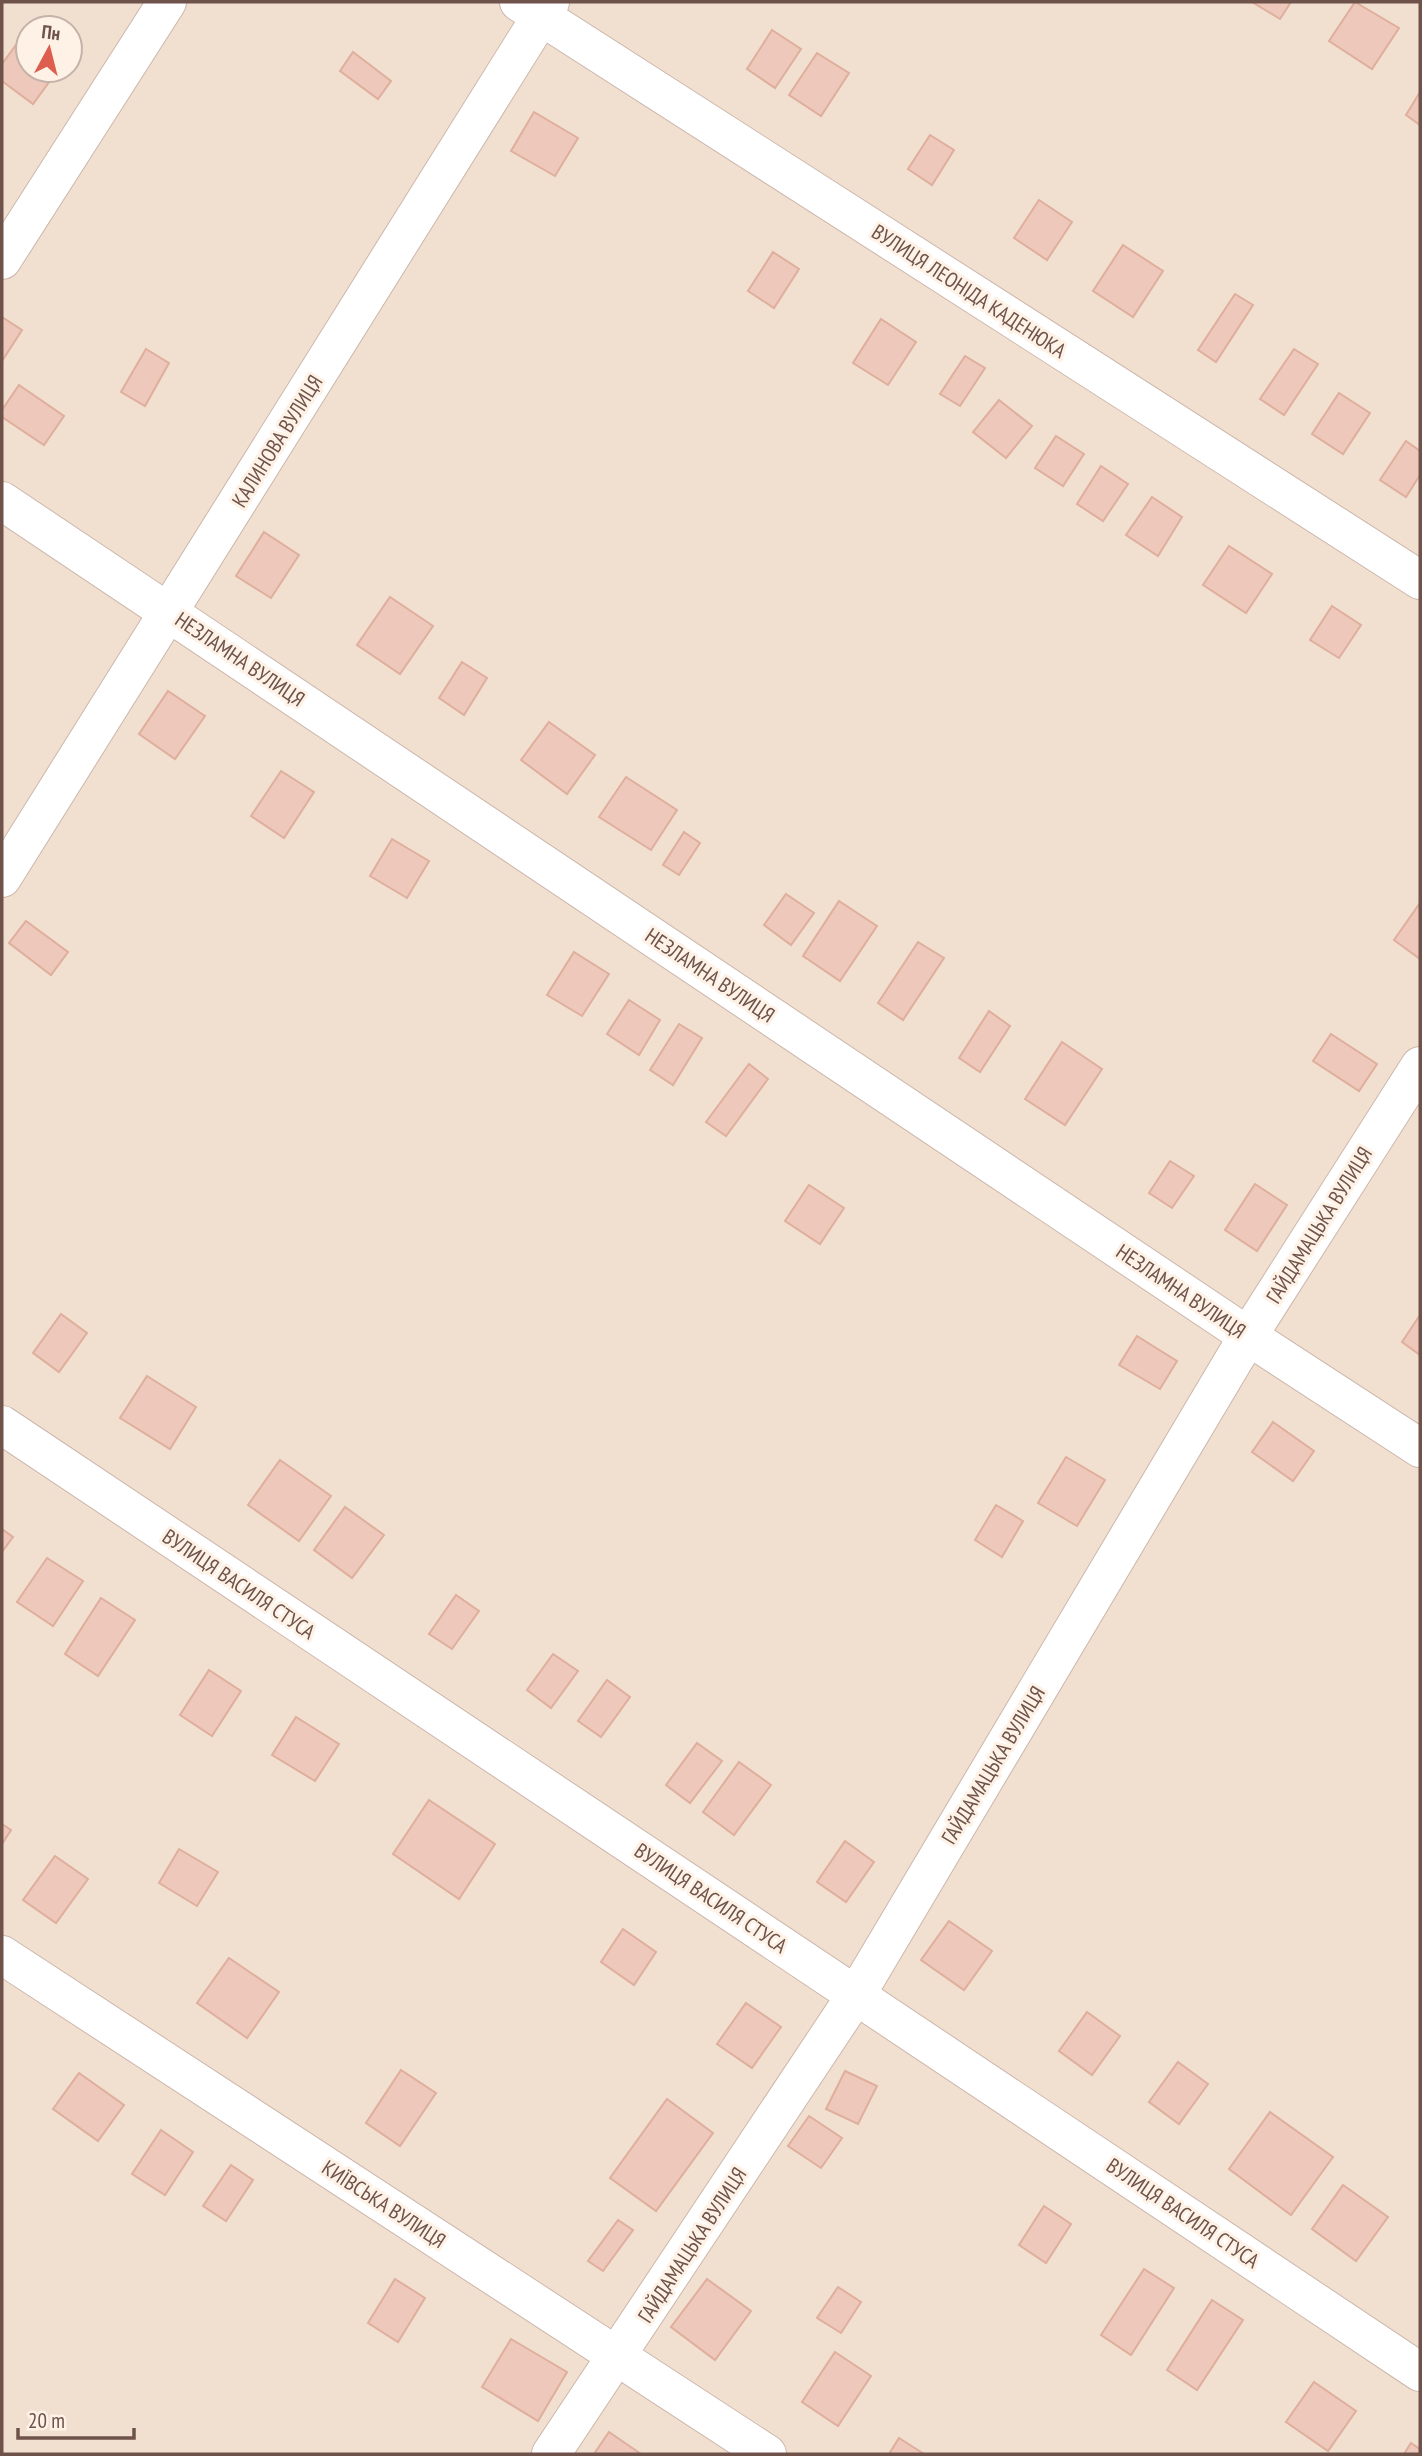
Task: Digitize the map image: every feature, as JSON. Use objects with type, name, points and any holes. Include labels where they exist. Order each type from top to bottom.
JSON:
[{"type":"street","points":[[2,260],[167,2]]},
{"type":"street","name":"ВУЛИЦЯ ЛЕОНІДА КАДЕНЮКА","points":[[536,7],[1420,580]]},
{"type":"street","name":"КАЛИНОВА ВУЛИЦЯ","points":[[2,878],[170,612],[536,7]]},
{"type":"street","name":"НЕЗЛАМНА ВУЛИЦЯ","points":[[2,501],[1248,1336],[1420,1448]]},
{"type":"street","name":"ГАЙДАМАЦЬКА ВУЛИЦЯ","points":[[551,2454],[856,1995],[1248,1336],[1420,1066]]},
{"type":"street","name":"ВУЛИЦЯ ВАСИЛЯ СТУСА","points":[[2,1425],[1420,2372]]},
{"type":"street","name":"КИЇВСЬКА ВУЛИЦЯ","points":[[2,1955],[767,2454]]},
{"type":"shaded area","points":[[2,2],[1420,2],[1420,2454],[2,2454]]},
{"type":"building","points":[[1252,2],[1291,2],[1280,19]]},
{"type":"building","points":[[1355,2],[1399,28],[1372,69],[1329,41]]},
{"type":"building","points":[[772,30],[801,49],[775,88],[747,69]]},
{"type":"building","points":[[14,48],[14,84],[48,84],[33,104],[2,81],[2,64]]},
{"type":"building","points":[[353,52],[391,81],[378,99],[340,71]]},
{"type":"building","points":[[817,53],[849,73],[821,116],[789,95]]},
{"type":"building","points":[[1420,92],[1420,125],[1406,115]]},
{"type":"building","points":[[534,112],[578,138],[555,176],[511,151]]},
{"type":"building","points":[[930,135],[954,150],[932,185],[908,169]]},
{"type":"building","points":[[1039,200],[1072,222],[1047,260],[1014,238]]},
{"type":"building","points":[[1123,245],[1163,271],[1133,317],[1093,291]]},
{"type":"building","points":[[773,252],[799,269],[774,308],[748,291]]},
{"type":"building","points":[[1235,294],[1253,305],[1216,362],[1198,350]]},
{"type":"building","points":[[2,317],[22,330],[2,361]]},
{"type":"building","points":[[881,319],[916,342],[888,385],[853,363]]},
{"type":"building","points":[[146,349],[169,363],[145,406],[121,392]]},
{"type":"building","points":[[1294,349],[1318,364],[1284,415],[1260,399]]},
{"type":"building","points":[[965,356],[985,368],[960,406],[940,394]]},
{"type":"building","points":[[19,385],[64,416],[44,445],[2,417],[2,410]]},
{"type":"building","points":[[1339,393],[1370,413],[1343,454],[1312,434]]},
{"type":"building","points":[[999,400],[1032,426],[1006,458],[973,432]]},
{"type":"building","points":[[1056,436],[1084,454],[1063,486],[1035,468]]},
{"type":"building","points":[[1406,441],[1420,451],[1420,475],[1406,497],[1380,480]]},
{"type":"building","points":[[1101,466],[1128,484],[1103,521],[1077,504]]},
{"type":"building","points":[[1152,497],[1182,517],[1158,556],[1126,535]]},
{"type":"building","points":[[264,532],[299,555],[271,598],[236,576]]},
{"type":"building","points":[[1229,546],[1272,574],[1246,613],[1203,585]]},
{"type":"building","points":[[390,597],[433,626],[400,674],[357,645]]},
{"type":"building","points":[[1332,606],[1361,625],[1339,658],[1310,640]]},
{"type":"building","points":[[462,662],[487,678],[464,715],[439,698]]},
{"type":"building","points":[[168,691],[205,716],[175,759],[139,734]]},
{"type":"building","points":[[549,722],[595,755],[567,794],[521,760]]},
{"type":"building","points":[[281,771],[314,792],[284,838],[251,816]]},
{"type":"building","points":[[626,777],[677,810],[651,850],[599,817]]},
{"type":"building","points":[[684,832],[700,843],[679,875],[663,865]]},
{"type":"building","points":[[392,839],[429,861],[407,898],[370,876]]},
{"type":"building","points":[[786,894],[814,913],[791,945],[764,925]]},
{"type":"building","points":[[839,901],[877,926],[840,981],[803,956]]},
{"type":"building","points":[[1420,903],[1420,959],[1394,940]]},
{"type":"building","points":[[26,921],[68,952],[51,975],[9,943]]},
{"type":"building","points":[[918,942],[944,958],[903,1020],[878,1003]]},
{"type":"building","points":[[574,952],[609,974],[582,1016],[547,995]]},
{"type":"building","points":[[629,1000],[660,1020],[639,1055],[607,1034]]},
{"type":"building","points":[[989,1011],[1010,1026],[980,1072],[959,1058]]},
{"type":"building","points":[[679,1024],[702,1038],[673,1085],[650,1070]]},
{"type":"building","points":[[1331,1034],[1377,1064],[1359,1091],[1313,1061]]},
{"type":"building","points":[[1062,1042],[1102,1069],[1065,1125],[1025,1099]]},
{"type":"building","points":[[749,1064],[768,1079],[726,1136],[706,1122]]},
{"type":"building","points":[[1170,1161],[1194,1176],[1172,1208],[1149,1193]]},
{"type":"building","points":[[1255,1184],[1287,1205],[1257,1251],[1225,1230]]},
{"type":"building","points":[[809,1185],[844,1208],[820,1244],[785,1221]]},
{"type":"building","points":[[61,1314],[87,1333],[59,1372],[33,1353]]},
{"type":"building","points":[[1420,1315],[1420,1355],[1402,1342]]},
{"type":"building","points":[[1137,1336],[1177,1361],[1160,1389],[1119,1365]]},
{"type":"building","points":[[147,1376],[196,1407],[170,1449],[120,1418]]},
{"type":"building","points":[[1273,1422],[1314,1451],[1293,1481],[1252,1452]]},
{"type":"building","points":[[1066,1457],[1105,1480],[1077,1526],[1038,1503]]},
{"type":"building","points":[[280,1460],[331,1496],[299,1541],[248,1505]]},
{"type":"building","points":[[996,1505],[1023,1521],[1002,1557],[975,1540]]},
{"type":"building","points":[[345,1507],[384,1535],[352,1578],[314,1550]]},
{"type":"building","points":[[2,1529],[13,1537],[2,1552]]},
{"type":"building","points":[[47,1558],[83,1581],[53,1626],[17,1602]]},
{"type":"building","points":[[456,1595],[479,1611],[452,1649],[429,1634]]},
{"type":"building","points":[[101,1598],[135,1620],[98,1676],[65,1654]]},
{"type":"building","points":[[553,1654],[578,1671],[551,1708],[527,1690]]},
{"type":"building","points":[[209,1670],[241,1691],[212,1736],[180,1715]]},
{"type":"building","points":[[607,1680],[630,1697],[601,1737],[578,1721]]},
{"type":"building","points":[[296,1717],[339,1744],[315,1781],[272,1755]]},
{"type":"building","points":[[697,1743],[722,1761],[690,1803],[666,1785]]},
{"type":"building","points":[[739,1762],[771,1785],[734,1835],[703,1812]]},
{"type":"building","points":[[429,1800],[495,1844],[459,1899],[393,1854]]},
{"type":"building","points":[[2,1824],[11,1830],[2,1844]]},
{"type":"building","points":[[845,1841],[874,1862],[846,1902],[817,1882]]},
{"type":"building","points":[[179,1849],[218,1872],[197,1906],[159,1883]]},
{"type":"building","points":[[55,1856],[88,1879],[56,1923],[23,1900]]},
{"type":"building","points":[[949,1921],[992,1951],[964,1990],[921,1960]]},
{"type":"building","points":[[623,1929],[656,1952],[634,1985],[601,1962]]},
{"type":"building","points":[[229,1958],[279,1992],[247,2038],[197,2003]]},
{"type":"building","points":[[746,2003],[781,2027],[752,2068],[717,2044]]},
{"type":"building","points":[[1087,2012],[1120,2036],[1092,2075],[1059,2051]]},
{"type":"building","points":[[1178,2062],[1208,2084],[1179,2124],[1149,2102]]},
{"type":"building","points":[[401,2070],[436,2093],[400,2146],[366,2123]]},
{"type":"building","points":[[845,2071],[877,2086],[858,2124],[826,2109]]},
{"type":"building","points":[[79,2073],[124,2105],[98,2141],[53,2109]]},
{"type":"building","points":[[667,2099],[713,2133],[656,2211],[610,2178]]},
{"type":"building","points":[[1270,2112],[1333,2157],[1291,2215],[1229,2169]]},
{"type":"building","points":[[809,2116],[842,2138],[821,2168],[788,2146]]},
{"type":"building","points":[[161,2130],[193,2152],[165,2195],[132,2174]]},
{"type":"building","points":[[231,2165],[253,2180],[226,2221],[203,2206]]},
{"type":"building","points":[[1343,2185],[1388,2217],[1356,2261],[1312,2229]]},
{"type":"building","points":[[1044,2206],[1071,2224],[1046,2263],[1019,2245]]},
{"type":"building","points":[[618,2220],[633,2230],[603,2271],[588,2261]]},
{"type":"building","points":[[1144,2269],[1174,2288],[1131,2355],[1101,2335]]},
{"type":"building","points":[[395,2279],[425,2298],[398,2342],[368,2323]]},
{"type":"building","points":[[707,2279],[751,2311],[715,2360],[671,2327]]},
{"type":"building","points":[[838,2287],[861,2302],[841,2333],[817,2318]]},
{"type":"building","points":[[1212,2300],[1243,2320],[1197,2390],[1167,2370]]},
{"type":"building","points":[[511,2339],[567,2372],[538,2421],[482,2387]]},
{"type":"building","points":[[835,2352],[871,2376],[838,2426],[802,2402]]},
{"type":"building","points":[[1314,2382],[1356,2411],[1328,2451],[1286,2422]]},
{"type":"building","points":[[609,2432],[641,2454],[594,2454]]},
{"type":"building","points":[[899,2438],[924,2454],[889,2454]]},
{"type":"building","points":[[1411,2443],[1420,2449],[1420,2454],[1404,2454]]}]
